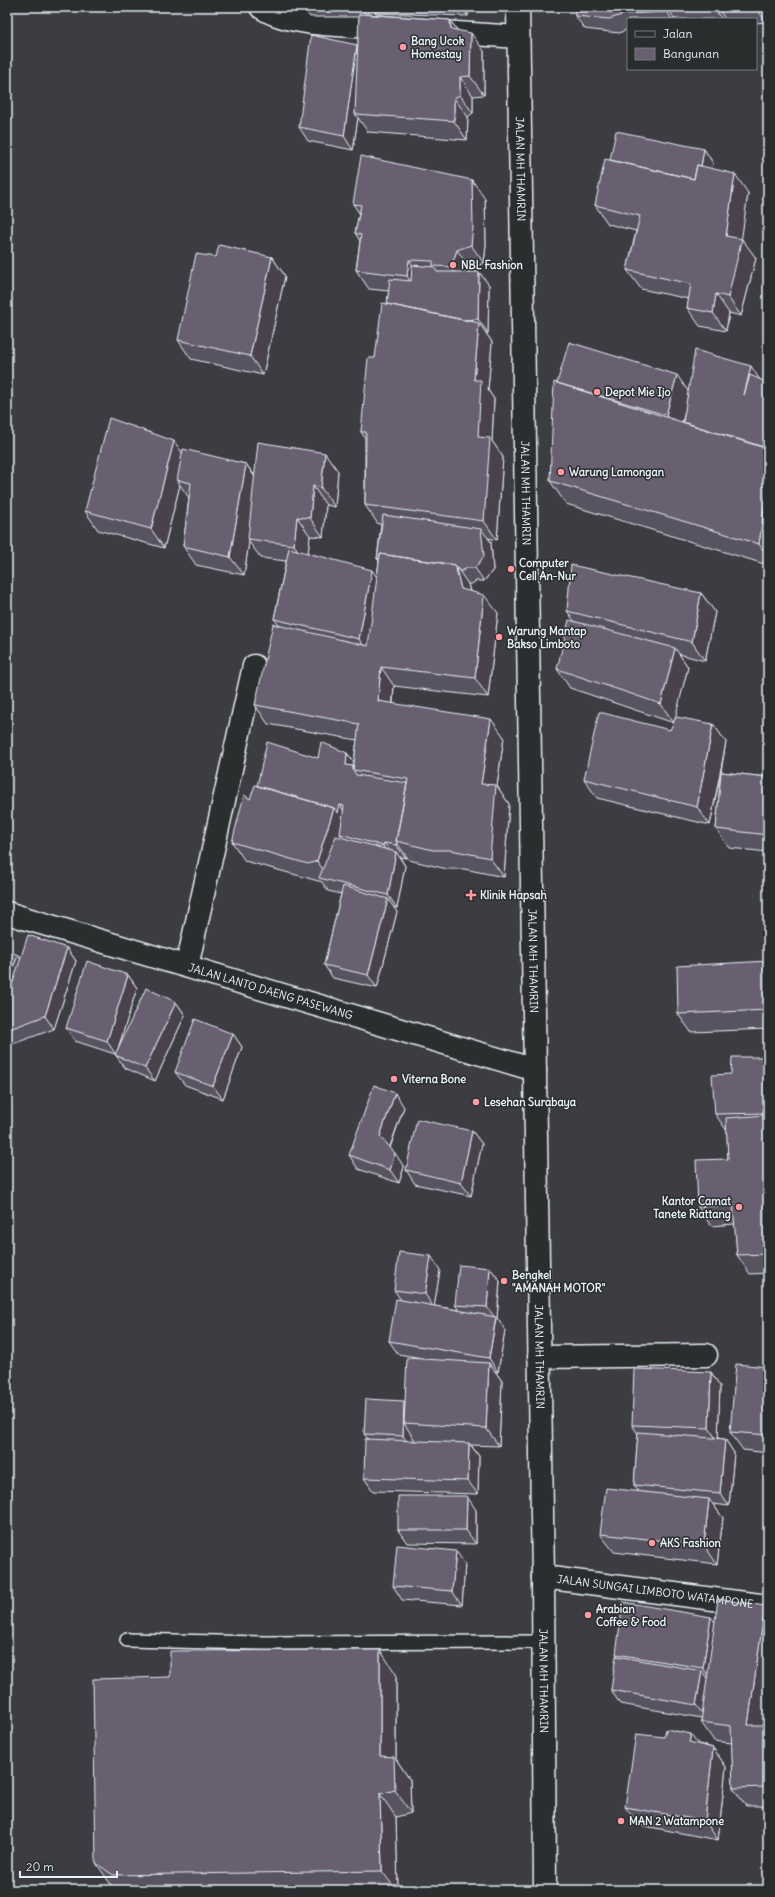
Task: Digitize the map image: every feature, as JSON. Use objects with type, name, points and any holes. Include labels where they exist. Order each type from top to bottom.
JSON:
[{"type":"main road","points":[[261,7],[275,14],[299,21],[518,37]]},
{"type":"main road","name":"JALAN MH THAMRIN","points":[[518,7],[535,1070],[545,1890]]},
{"type":"main road","points":[[187,966],[254,666]]},
{"type":"main road","name":"JALAN LANTO DAENG PASEWANG","points":[[7,913],[535,1070]]},
{"type":"main road","points":[[539,1357],[706,1355]]},
{"type":"main road","name":"JALAN SUNGAI LIMBOTO WATAMPONE","points":[[542,1577],[768,1606]]},
{"type":"lane","points":[[127,1640],[264,1644],[542,1642]]},
{"type":"building","points":[[575,7],[667,7],[667,12],[625,14],[609,19],[575,16]]},
{"type":"building","points":[[720,7],[757,7],[757,9],[720,11]]},
{"type":"building","points":[[359,14],[450,20],[451,29],[471,33],[470,76],[460,77],[460,95],[454,98],[454,121],[355,114]]},
{"type":"building","points":[[311,35],[357,45],[344,136],[299,127]]},
{"type":"building","points":[[616,131],[704,149],[701,166],[697,165],[694,179],[610,160]]},
{"type":"building","points":[[361,156],[472,180],[473,227],[471,245],[457,250],[451,267],[433,266],[433,261],[409,260],[407,276],[356,270],[361,235],[355,233],[361,205],[353,204]]},
{"type":"building","points":[[605,159],[694,179],[697,165],[735,174],[726,236],[742,239],[728,297],[716,294],[713,313],[687,308],[691,284],[627,270],[640,216],[595,205]]},
{"type":"building","points":[[219,245],[272,257],[250,356],[178,340],[196,254],[216,257]]},
{"type":"building","points":[[412,265],[434,267],[437,272],[479,272],[478,319],[463,320],[387,304],[390,279],[411,281]]},
{"type":"building","points":[[382,303],[479,323],[474,380],[481,380],[478,437],[490,438],[484,521],[365,505],[366,432],[361,432],[368,358],[375,358]]},
{"type":"building","points":[[569,342],[677,375],[666,415],[557,383]]},
{"type":"building","points":[[695,350],[751,366],[744,395],[750,375],[768,383],[767,448],[683,422]]},
{"type":"building","points":[[554,382],[768,449],[768,481],[759,544],[550,481]]},
{"type":"building","points":[[109,418],[174,441],[151,529],[85,511]]},
{"type":"building","points":[[258,442],[325,453],[321,488],[313,486],[310,518],[297,517],[294,545],[248,539]]},
{"type":"building","points":[[183,449],[246,464],[230,557],[183,546],[191,483],[177,480]]},
{"type":"building","points":[[383,515],[481,529],[484,556],[475,568],[467,568],[462,571],[459,571],[455,565],[380,554],[379,559],[377,559]]},
{"type":"building","points":[[289,548],[372,570],[359,639],[274,619]]},
{"type":"building","points":[[380,554],[455,565],[461,589],[484,595],[475,678],[381,667],[378,701],[491,719],[481,784],[496,785],[490,858],[451,850],[433,850],[396,841],[408,779],[353,770],[359,724],[255,705],[273,624],[368,646]]},
{"type":"building","points":[[571,565],[701,593],[692,642],[567,611]]},
{"type":"building","points":[[569,620],[675,648],[661,704],[557,669]]},
{"type":"building","points":[[599,712],[670,730],[676,717],[713,724],[697,807],[584,779]]},
{"type":"building","points":[[267,742],[318,758],[321,742],[347,753],[346,765],[353,766],[353,770],[356,775],[407,783],[396,845],[384,843],[383,846],[340,834],[344,806],[340,805],[338,813],[334,808],[257,786]]},
{"type":"building","points":[[721,772],[768,777],[768,835],[716,829]]},
{"type":"building","points":[[255,785],[334,808],[317,861],[308,864],[232,842],[244,795],[250,799]]},
{"type":"building","points":[[336,836],[396,852],[388,895],[319,878]]},
{"type":"building","points":[[343,886],[388,899],[368,975],[324,965]]},
{"type":"building","points":[[28,935],[67,948],[45,1016],[7,1030],[7,1001]]},
{"type":"building","points":[[7,950],[18,955],[7,983]]},
{"type":"building","points":[[87,961],[128,975],[107,1041],[66,1028]]},
{"type":"building","points":[[768,961],[768,1010],[678,1014],[677,966]]},
{"type":"building","points":[[146,988],[176,1002],[145,1068],[115,1055]]},
{"type":"building","points":[[195,1019],[233,1034],[213,1086],[175,1072]]},
{"type":"building","points":[[732,1057],[768,1057],[768,1113],[715,1114],[712,1075],[731,1074]]},
{"type":"building","points":[[374,1085],[395,1093],[380,1136],[395,1153],[390,1170],[349,1155]]},
{"type":"building","points":[[768,1115],[768,1254],[737,1255],[733,1205],[698,1207],[696,1160],[728,1159],[726,1118]]},
{"type":"building","points":[[417,1119],[472,1131],[461,1183],[406,1170]]},
{"type":"building","points":[[399,1252],[431,1256],[425,1294],[394,1290]]},
{"type":"building","points":[[459,1265],[490,1268],[487,1307],[455,1305]]},
{"type":"building","points":[[396,1299],[496,1317],[489,1358],[389,1341]]},
{"type":"building","points":[[407,1358],[489,1363],[486,1428],[404,1423]]},
{"type":"building","points":[[736,1364],[768,1367],[768,1435],[730,1432]]},
{"type":"building","points":[[634,1369],[711,1372],[709,1428],[632,1425]]},
{"type":"building","points":[[366,1399],[404,1401],[403,1436],[364,1434]]},
{"type":"building","points":[[638,1432],[725,1439],[720,1493],[634,1485]]},
{"type":"building","points":[[365,1439],[469,1443],[468,1481],[364,1478]]},
{"type":"building","points":[[606,1488],[709,1499],[704,1545],[600,1534]]},
{"type":"building","points":[[398,1496],[467,1496],[466,1530],[398,1530]]},
{"type":"building","points":[[397,1545],[456,1551],[452,1591],[393,1586]]},
{"type":"building","points":[[718,1599],[765,1606],[748,1725],[768,1725],[768,1787],[733,1788],[731,1726],[701,1722]]},
{"type":"building","points":[[623,1602],[711,1617],[703,1668],[616,1654]]},
{"type":"building","points":[[380,1650],[380,1756],[394,1757],[395,1790],[380,1794],[382,1871],[113,1875],[96,1863],[93,1679],[170,1677],[170,1651]]},
{"type":"building","points":[[616,1656],[702,1671],[696,1705],[611,1690]]},
{"type":"building","points":[[666,1729],[691,1734],[689,1742],[713,1748],[705,1821],[625,1807],[636,1734],[664,1737]]},
{"type":"place","name":"Bang Ucok Homestay","points":[[403,47]]},
{"type":"place","name":"NBL Fashion","points":[[453,265]]},
{"type":"place","name":"Depot Mie Ijo","points":[[597,392]]},
{"type":"place","name":"Warung Lamongan","points":[[561,472]]},
{"type":"place","name":"Computer Cell An-Nur","points":[[511,569]]},
{"type":"place","name":"Warung Mantap Bakso Limboto","points":[[499,637]]},
{"type":"place","name":"Klinik Hapsah","points":[[471,895]]},
{"type":"place","name":"Viterna Bone","points":[[394,1079]]},
{"type":"place","name":"Lesehan Surabaya","points":[[476,1102]]},
{"type":"place","name":"Kantor Camat Tanete Riattang","points":[[739,1207]]},
{"type":"place","name":"Bengkel \"AMANAH MOTOR\"","points":[[504,1281]]},
{"type":"place","name":"AKS Fashion","points":[[652,1543]]},
{"type":"place","name":"Arabian Coffee & Food","points":[[588,1615]]},
{"type":"place","name":"MAN 2 Watampone","points":[[621,1821]]}]
